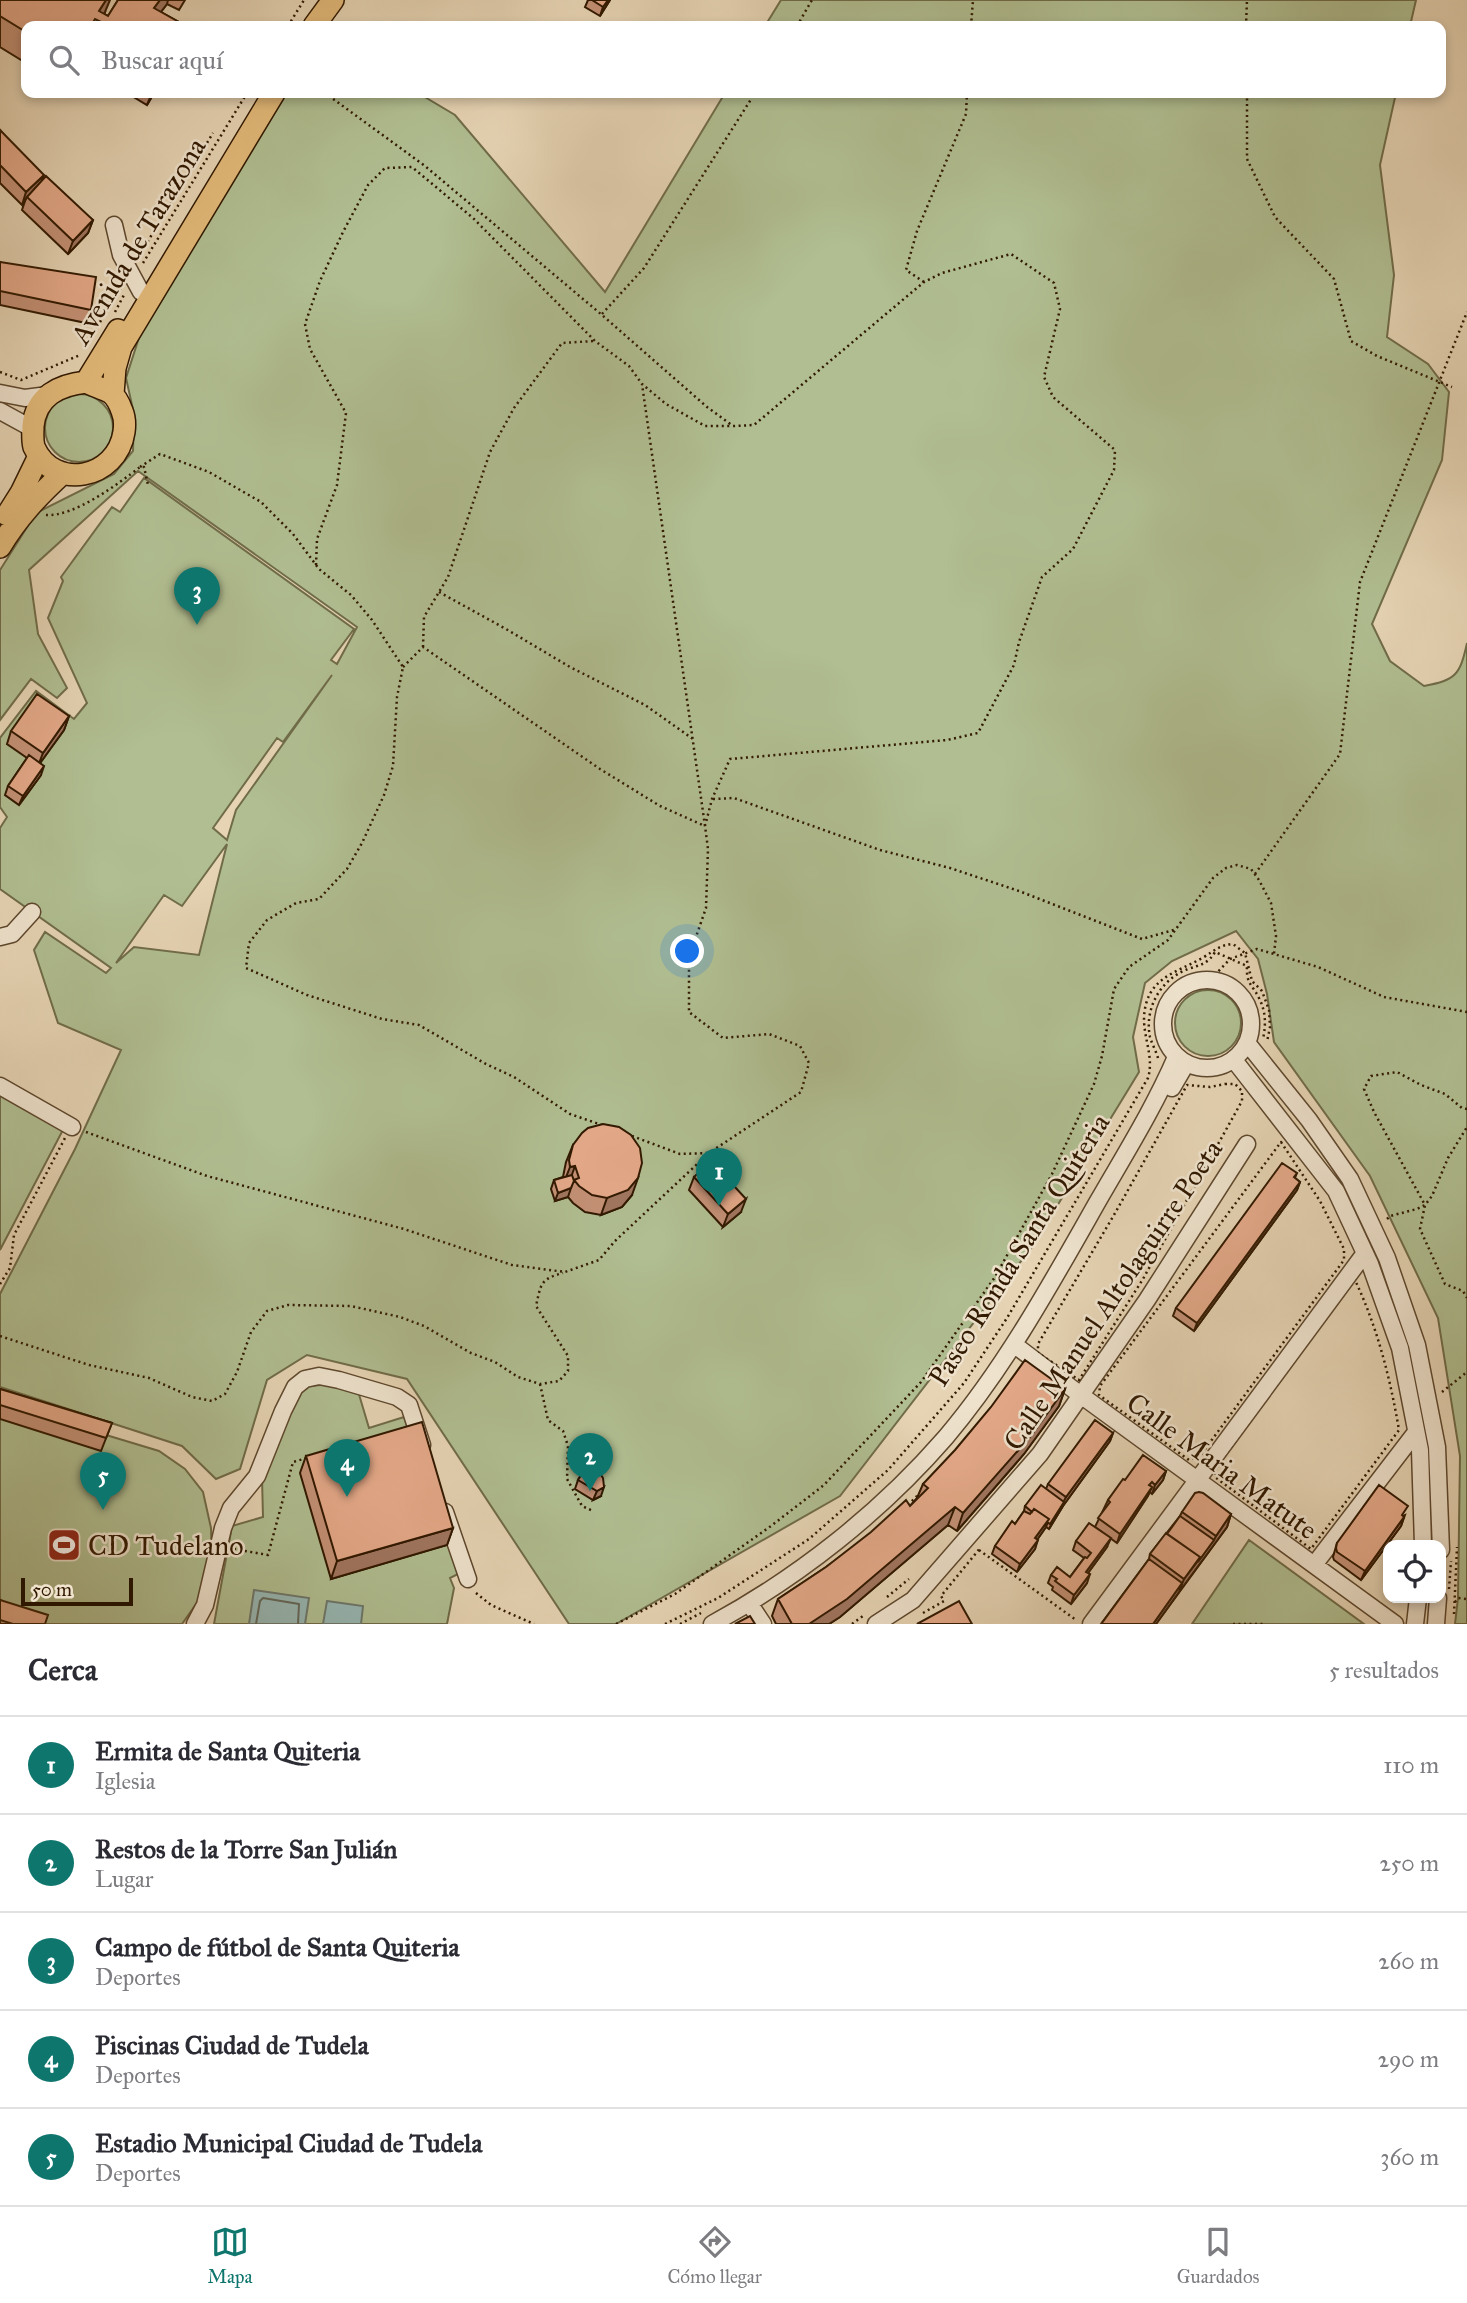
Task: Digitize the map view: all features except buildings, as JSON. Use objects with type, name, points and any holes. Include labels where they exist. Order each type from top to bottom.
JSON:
[{"type":"main road","points":[[303,21],[317,0]]},
{"type":"main road","points":[[318,21],[333,0]]},
{"type":"main road","name":"Avenida de Tarazona","points":[[86,382],[257,98]]},
{"type":"main road","name":"Avenida de Tarazona","points":[[113,394],[115,368],[121,347],[271,98]]},
{"type":"main road","points":[[86,382],[113,394],[124,415],[125,427],[122,445],[113,460],[99,470],[82,475],[63,473],[50,467],[39,456],[33,444],[34,417],[39,405],[48,395],[58,388],[86,382]]},
{"type":"main road","points":[[0,526],[21,493],[39,456]]},
{"type":"main road","points":[[0,547],[13,525],[63,473]]},
{"type":"street","points":[[114,225],[121,255],[141,292]]},
{"type":"street","points":[[0,393],[25,398],[48,395]]},
{"type":"street","points":[[0,411],[33,429]]},
{"type":"street","points":[[0,937],[12,934],[32,912]]},
{"type":"street","points":[[1211,979],[1231,986],[1246,1002],[1252,1023],[1248,1044],[1234,1060],[1219,1068],[1202,1069],[1181,1061],[1166,1044],[1162,1029],[1164,1009],[1175,993],[1191,982],[1211,979]]},
{"type":"street","points":[[1248,1044],[1309,1120],[1350,1179],[1387,1258],[1417,1345],[1437,1447],[1441,1540]]},
{"type":"street","points":[[1234,1060],[1336,1191],[1365,1253],[1400,1349],[1420,1450],[1423,1540]]},
{"type":"street","name":"Paseo Ronda Santa Quiteria","points":[[725,1624],[790,1586],[852,1539],[907,1488],[977,1408],[1020,1349],[1181,1061]]},
{"type":"street","name":"Paseo Ronda Santa Quiteria","points":[[711,1616],[788,1578],[853,1528],[902,1483],[946,1437],[1018,1336],[1132,1144],[1163,1086],[1181,1061]]},
{"type":"street","points":[[0,1086],[72,1127]]},
{"type":"street","name":"Calle Manuel Altolaguirre Poeta","points":[[876,1624],[913,1600],[1040,1454],[1082,1396],[1247,1144]]},
{"type":"street","points":[[1085,1623],[1197,1479],[1365,1253]]},
{"type":"street","name":"Calle Maria Matute","points":[[1020,1349],[1395,1624]]},
{"type":"street","points":[[195,1624],[205,1605],[223,1528],[231,1508],[257,1476],[283,1411],[295,1387],[305,1379],[319,1376],[339,1380],[397,1398],[409,1405],[426,1456]]},
{"type":"street","points":[[1314,1565],[1416,1432]]},
{"type":"street","points":[[439,1493],[468,1579]]},
{"type":"street","points":[[1415,1624],[1417,1603]]},
{"type":"street","points":[[1436,1624],[1438,1603]]},
{"type":"street","points":[[753,1609],[762,1624]]},
{"type":"path","points":[[291,21],[304,0]]},
{"type":"path","points":[[800,21],[812,0]]},
{"type":"path","points":[[971,21],[973,0]]},
{"type":"path","points":[[1246,21],[1247,0]]},
{"type":"path","points":[[332,98],[425,166],[706,407],[733,426]]},
{"type":"path","points":[[601,315],[644,268],[752,98]]},
{"type":"path","points":[[924,282],[906,270],[917,231],[966,114],[967,98]]},
{"type":"path","points":[[1247,98],[1247,159],[1275,217],[1334,279],[1351,341],[1377,356],[1452,387]]},
{"type":"path","points":[[316,565],[317,538],[337,485],[346,413],[310,349],[305,324],[320,281],[368,185],[385,168],[425,166]]},
{"type":"path","points":[[412,167],[473,218],[595,341],[629,366],[642,383],[666,404],[705,426],[754,425],[924,282],[942,273],[1012,254],[1054,283],[1060,309],[1044,377],[1053,397],[1115,450],[1114,470],[1073,549],[1042,577],[1019,642],[1014,665],[978,733],[947,740],[730,759],[712,799],[705,826]]},
{"type":"path","points":[[1255,874],[1340,754],[1360,582],[1467,312]]},
{"type":"path","points":[[595,341],[562,343],[514,408],[490,452],[448,577],[424,617],[423,647],[403,667],[397,697],[393,766],[384,795],[362,843],[347,869],[319,900],[296,903],[267,920],[249,943],[246,968],[307,995],[382,1019],[419,1026],[514,1077],[570,1114],[610,1128]]},
{"type":"path","points":[[0,1336],[89,1365],[149,1378],[192,1397],[212,1401],[225,1394],[237,1372],[251,1332],[267,1311],[288,1305],[351,1306],[400,1317],[424,1326],[471,1353],[495,1362],[518,1377],[540,1384],[559,1381],[568,1371],[568,1356],[536,1306],[541,1284],[548,1277],[599,1259],[709,1153],[801,1092],[809,1063],[800,1046],[769,1034],[723,1038],[689,1012],[689,957],[706,908],[708,849],[642,383]]},
{"type":"path","points":[[45,514],[61,513],[108,491],[160,454],[209,472],[261,502],[293,534],[316,565],[365,612],[403,667]]},
{"type":"path","points":[[140,467],[144,467],[148,485]]},
{"type":"path","points":[[439,592],[570,667],[645,705],[694,739]]},
{"type":"path","points":[[423,647],[600,769],[660,806],[705,826]]},
{"type":"path","points":[[712,799],[734,798],[880,850],[984,880],[1142,939],[1177,929]]},
{"type":"path","points":[[616,1624],[675,1594],[824,1485],[921,1382],[995,1277],[1052,1174],[1094,1084],[1114,989],[1129,967],[1168,940],[1213,878],[1226,868],[1237,864],[1251,869],[1255,874],[1270,903],[1276,936],[1274,954]]},
{"type":"path","points":[[1211,979],[1230,959],[1257,949],[1318,967],[1384,997],[1467,1012]]},
{"type":"path","points":[[1158,1065],[1149,1026],[1151,1008],[1159,991],[1180,973],[1206,963],[1215,952],[1230,959]]},
{"type":"path","points":[[1425,1205],[1364,1089],[1371,1076],[1397,1072],[1420,1085],[1445,1094],[1467,1109]]},
{"type":"path","points":[[1146,1092],[1153,1080]]},
{"type":"path","points":[[1234,1084],[1244,1096],[1239,1106],[1143,1279],[1079,1380],[1038,1353],[1038,1344],[1187,1085],[1210,1087],[1234,1084]]},
{"type":"path","points":[[0,1283],[9,1268],[14,1236],[72,1127],[207,1175],[404,1229],[512,1265],[565,1272]]},
{"type":"path","points":[[1467,1127],[1448,1158],[1433,1196],[1425,1205],[1420,1229],[1445,1284],[1463,1291],[1467,1298]]},
{"type":"path","points":[[622,1132],[680,1154],[709,1153]]},
{"type":"path","points":[[1281,1142],[1320,1201],[1345,1249],[1345,1260],[1340,1266],[1200,1456],[1189,1460],[1099,1395],[1100,1386],[1281,1142]]},
{"type":"path","points":[[1381,1223],[1390,1216],[1425,1205]]},
{"type":"path","points":[[1354,1278],[1369,1309],[1394,1400],[1399,1430],[1391,1440],[1311,1549],[1215,1478],[1215,1468],[1354,1278]]},
{"type":"path","points":[[1438,1395],[1467,1372]]},
{"type":"path","points":[[540,1384],[548,1420],[563,1431],[568,1446],[567,1479],[582,1506],[593,1511]]},
{"type":"path","points":[[224,1547],[268,1555],[293,1462],[307,1458]]},
{"type":"path","points":[[912,1502],[919,1507]]},
{"type":"path","points":[[810,1545],[820,1537]]},
{"type":"path","points":[[914,1618],[944,1601],[941,1596],[987,1539]]},
{"type":"path","points":[[979,1550],[1085,1623]]},
{"type":"path","points":[[468,1579],[474,1591],[491,1605],[534,1624]]},
{"type":"path","points":[[1455,1602],[1458,1598],[1467,1599]]},
{"type":"path","points":[[680,1624],[711,1616]]},
{"type":"path","points":[[1233,1624],[1265,1624]]},
{"type":"green space","points":[[781,0],[1416,0],[1411,21],[768,21]]},
{"type":"green space","points":[[284,98],[426,98],[455,115],[605,292],[722,98],[1395,98],[1380,165],[1394,275],[1387,337],[1428,364],[1449,392],[1442,460],[1372,624],[1390,661],[1424,686],[1443,681],[1455,674],[1462,662],[1467,643],[1467,1624],[1455,1624],[1458,1598],[1460,1456],[1438,1318],[1370,1176],[1274,1042],[1267,994],[1258,959],[1236,931],[1172,961],[1145,983],[1133,1037],[1139,1072],[1032,1247],[840,1496],[616,1624],[569,1624],[407,1379],[307,1355],[267,1380],[240,1469],[216,1479],[182,1446],[0,1387],[0,1294],[75,1149],[121,1050],[58,1023],[34,950],[45,932],[106,973],[111,968],[0,889],[0,828],[7,817],[0,807],[0,738],[36,691],[74,719],[87,703],[48,618],[63,581],[61,577],[112,507],[120,512],[144,478],[354,629],[331,660],[337,664],[357,627],[138,471],[29,570],[38,634],[67,688],[57,698],[31,679],[0,720],[0,570],[36,513],[114,474],[133,451],[134,414],[126,378],[145,319]],"holes":[[[332,675],[236,810],[227,840],[213,828],[277,738],[283,742]],[[227,844],[199,955],[134,947],[116,963],[164,895],[182,906]]]},
{"type":"green space","points":[[72,394],[86,394],[98,399],[108,409],[113,428],[108,447],[98,457],[86,462],[72,462],[60,457],[50,447],[45,435],[45,421],[50,409],[60,399]]},
{"type":"green space","points":[[1201,990],[1215,990],[1227,995],[1236,1004],[1241,1023],[1239,1036],[1232,1047],[1215,1056],[1201,1056],[1189,1051],[1180,1042],[1175,1030],[1175,1016],[1180,1004],[1189,995]]},
{"type":"green space","points":[[0,1093],[64,1128],[0,1250]]},
{"type":"green space","points":[[335,1384],[358,1391],[369,1428],[404,1417],[458,1574],[450,1578],[454,1588],[447,1624],[214,1624],[232,1526],[263,1517],[262,1478],[295,1399],[307,1386]]},
{"type":"green space","points":[[0,1403],[159,1451],[185,1469],[203,1492],[211,1528],[212,1560],[201,1597],[182,1624],[0,1624]]},
{"type":"green space","points":[[1249,1540],[1364,1624],[1192,1624]]},
{"type":"water","points":[[254,1590],[309,1598],[305,1624],[249,1624]]},
{"type":"water","points":[[327,1601],[363,1606],[361,1624],[323,1624]]},
{"type":"place","name":"Campo de fútbol de Santa Quiteria","points":[[197,625]]},
{"type":"place","name":"Ermita de Santa Quiteria","points":[[719,1206]]},
{"type":"place","name":"Restos de la Torre San Julián","points":[[590,1491]]},
{"type":"place","name":"Piscinas Ciudad de Tudela","points":[[347,1497]]},
{"type":"place","name":"Estadio Municipal Ciudad de Tudela","points":[[103,1510]]},
{"type":"place","name":"CD Tudelano","points":[[64,1545]]}]
